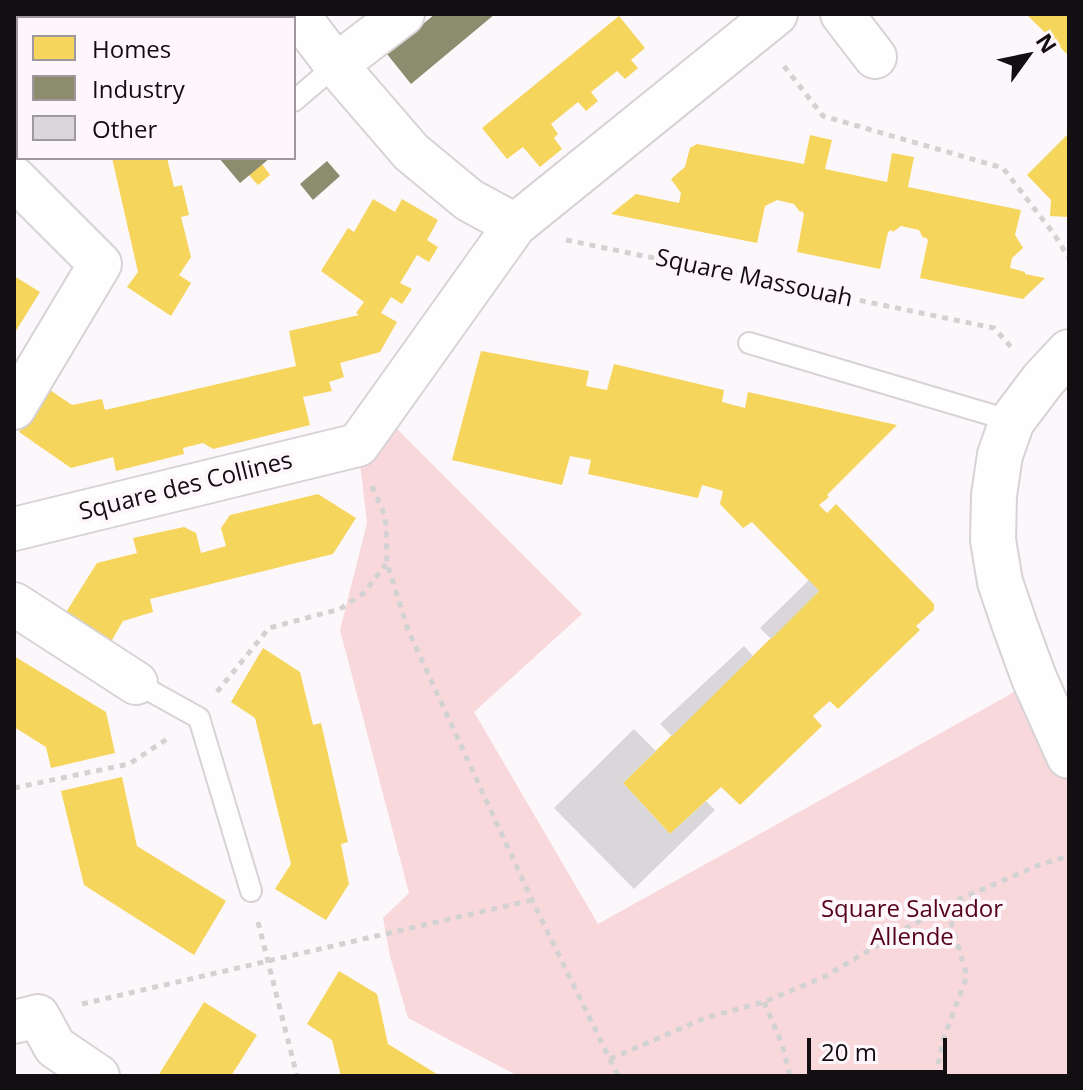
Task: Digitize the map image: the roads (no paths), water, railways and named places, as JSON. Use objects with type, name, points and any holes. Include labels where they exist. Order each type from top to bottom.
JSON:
[{"type":"main road","points":[[1069,352],[1012,421],[1000,455],[994,495],[993,540],[1000,582],[1034,678],[1069,756]]},
{"type":"street","points":[[297,14],[336,65],[411,152],[469,200],[515,225],[766,22]]},
{"type":"street","points":[[336,65],[403,14]]},
{"type":"street","points":[[842,14],[875,57]]},
{"type":"street","points":[[14,178],[100,264],[14,408]]},
{"type":"street","name":"Square des Collines","points":[[14,529],[358,445],[515,225]]},
{"type":"street","points":[[14,604],[136,683]]},
{"type":"street","points":[[26,1019],[55,1047],[98,1076]]},
{"type":"lane","points":[[296,99],[336,65]]},
{"type":"lane","points":[[749,343],[1012,421]]},
{"type":"lane","points":[[136,683],[199,718],[251,891]]},
{"type":"park label","name":"Square Salvador Allende","points":[[912,924]]}]
